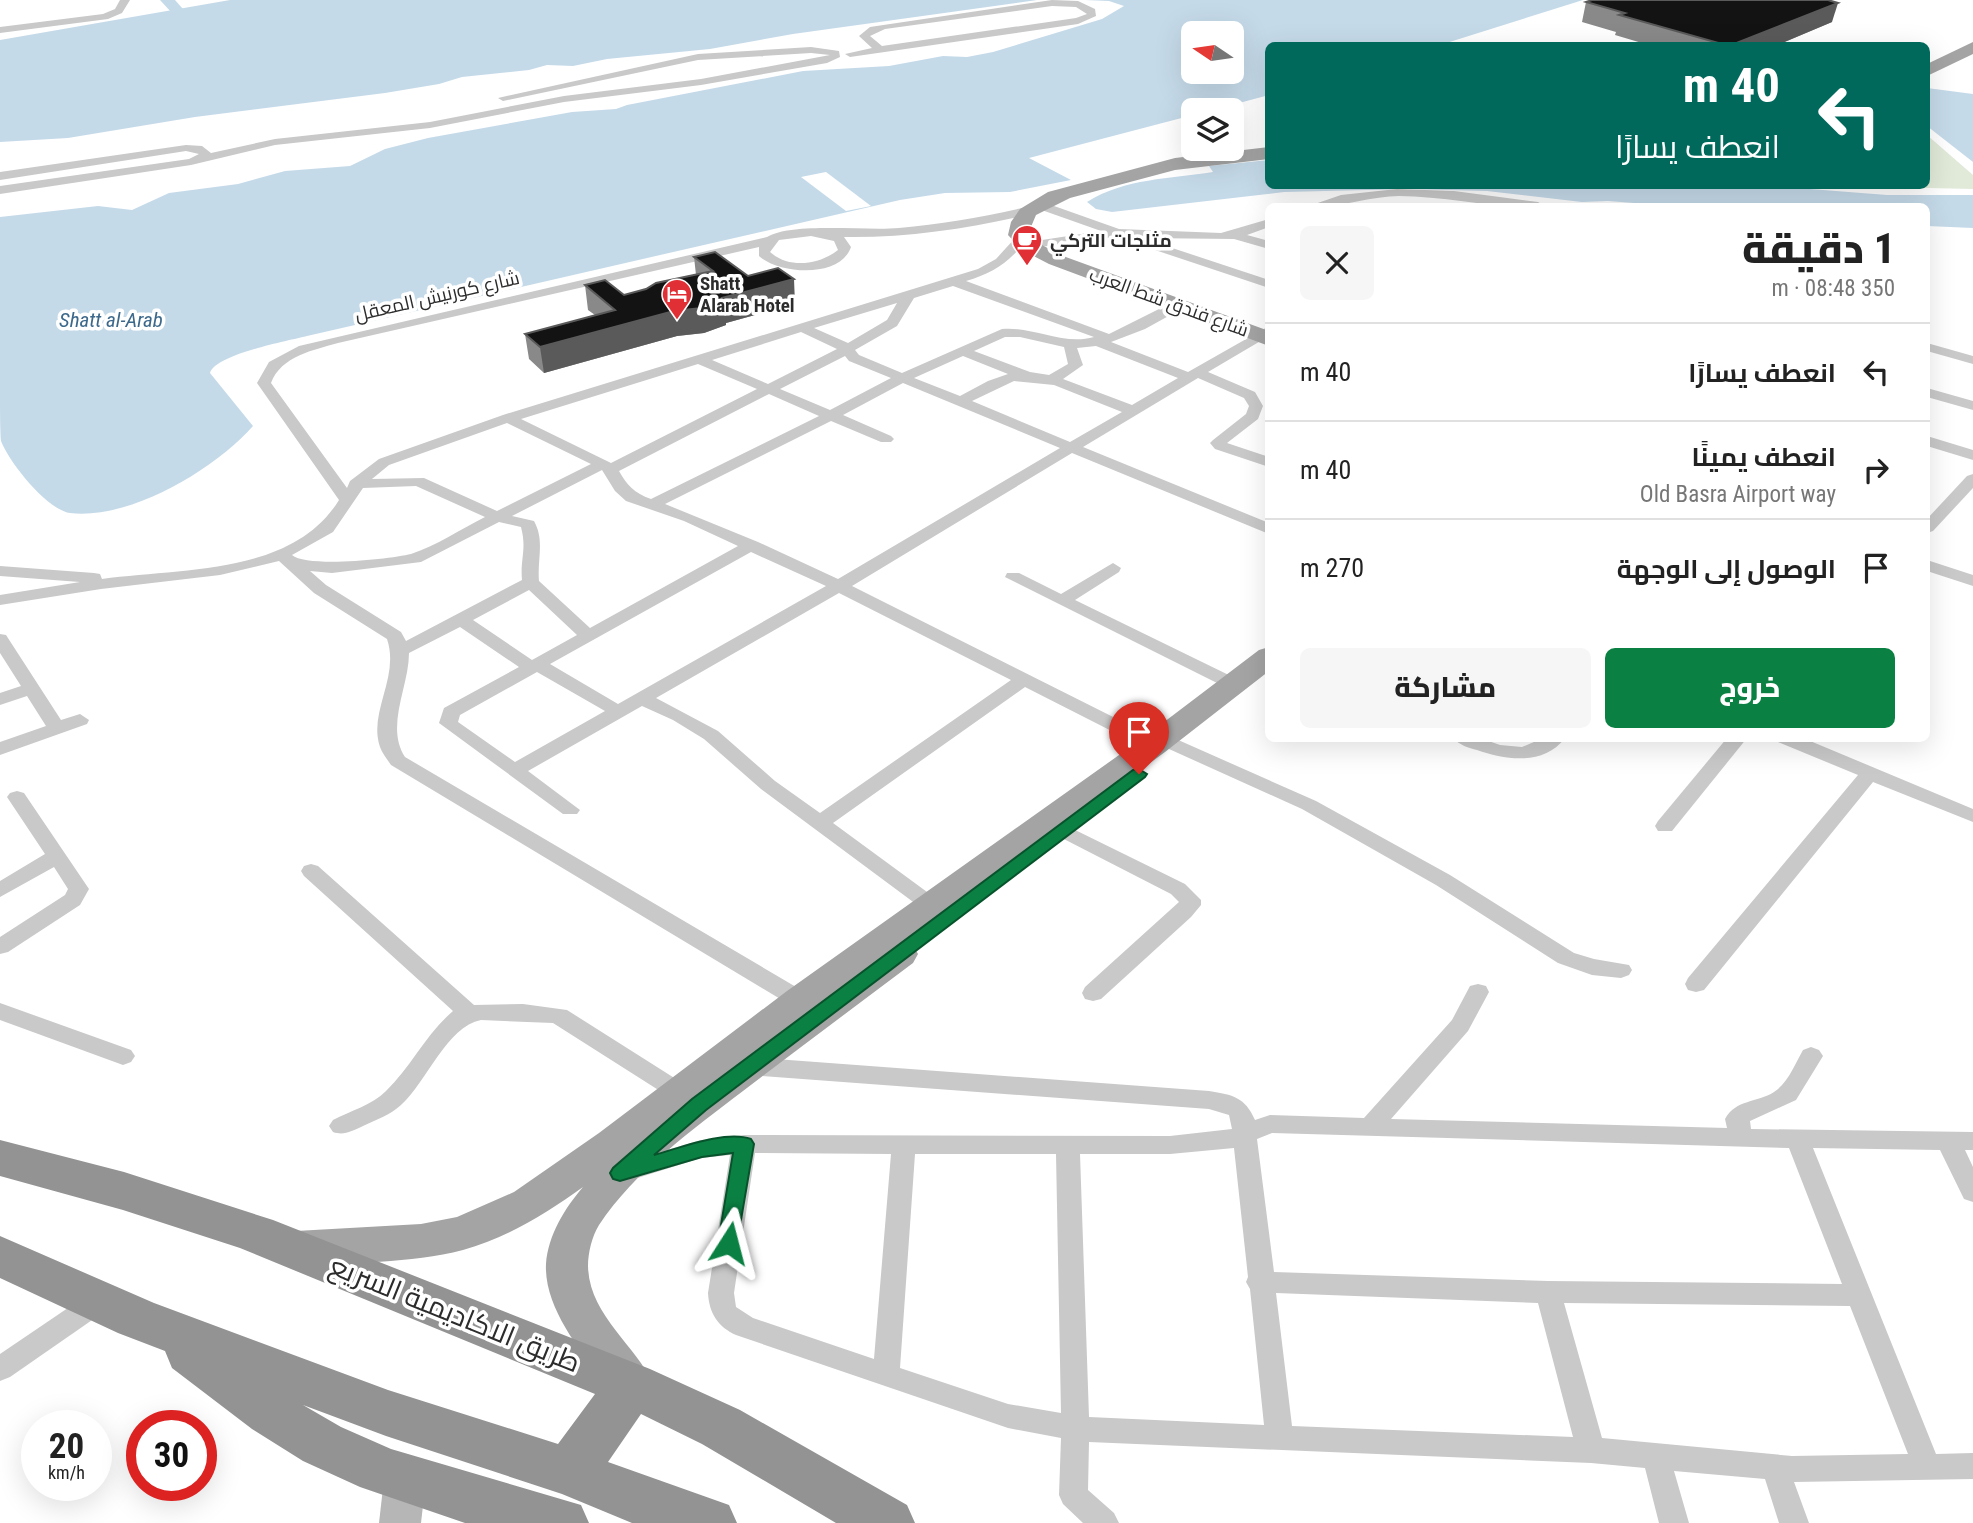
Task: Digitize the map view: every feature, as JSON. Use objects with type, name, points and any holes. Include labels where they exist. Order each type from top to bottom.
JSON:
[{"type":"highway","name":"طريق الاكاديمية السريع","points":[[0,1158],[124,1191],[293,1248],[632,1385],[721,1427],[887,1523]]},
{"type":"highway","points":[[0,1256],[152,1324],[386,1413],[569,1472],[662,1509],[709,1523]]},
{"type":"highway","points":[[152,1324],[280,1419],[323,1444],[402,1501],[453,1495],[561,1523]]},
{"type":"highway","points":[[569,1472],[632,1385]]},
{"type":"main road","points":[[1930,69],[1973,47]]},
{"type":"main road","points":[[1025,243],[1020,224],[1035,207],[1069,192],[1161,166],[1216,157],[1265,153]]},
{"type":"main road","name":"شارع فندق شط العرب","points":[[1025,243],[1056,260],[1265,335]]},
{"type":"main road","points":[[632,1385],[588,1326],[569,1287],[567,1267],[571,1241],[584,1214],[620,1173],[699,1105],[1065,831],[1265,659]]},
{"type":"main road","points":[[293,1248],[421,1241],[463,1233],[528,1205],[800,1000],[932,905],[1265,676]]},
{"type":"street","points":[[0,30],[105,17],[120,11],[125,0]]},
{"type":"street","points":[[0,190],[202,158],[285,140],[412,127],[564,99],[701,82],[840,53],[862,50],[878,48],[938,40],[1078,21],[1091,16],[1092,12],[1078,4],[1052,3],[868,31],[865,38],[878,48]]},
{"type":"street","points":[[915,22],[938,40]]},
{"type":"street","points":[[412,127],[507,97],[684,59],[733,53],[821,50],[840,53]]},
{"type":"street","points":[[0,176],[186,148],[204,150],[206,153],[202,158]]},
{"type":"street","points":[[1326,203],[1356,195],[1410,194],[1515,203]]},
{"type":"street","points":[[1477,203],[1484,199]]},
{"type":"street","points":[[967,223],[867,234],[789,234],[765,244],[762,253],[772,261],[790,265],[824,263],[844,251],[967,223],[1035,207],[1265,283]]},
{"type":"street","points":[[287,560],[328,528],[366,472],[384,462],[508,418],[955,282],[995,267],[1025,243],[1115,233],[1149,236],[1179,233],[1221,237],[1265,224]]},
{"type":"street","points":[[821,233],[843,242],[844,251]]},
{"type":"street","points":[[1234,235],[1265,244]]},
{"type":"street","name":"شارع كورنيش المعقل","points":[[351,491],[264,383],[270,370],[285,358],[308,348],[362,334],[771,240]]},
{"type":"street","points":[[955,282],[1250,395],[1256,406],[1253,416],[1220,440],[1220,446],[1265,461]]},
{"type":"street","points":[[0,600],[287,560],[332,568],[415,558],[849,351],[889,327],[908,296]]},
{"type":"street","points":[[653,504],[832,416],[902,378],[1002,333],[1016,331],[1072,344],[1124,334],[1178,305]]},
{"type":"street","points":[[802,328],[845,346],[854,358],[1265,527]]},
{"type":"street","points":[[514,771],[839,586],[1069,447],[1265,336]]},
{"type":"street","points":[[1051,380],[1076,365],[1070,349],[1072,344]]},
{"type":"street","points":[[1930,348],[1973,360]]},
{"type":"street","points":[[963,351],[1030,377]]},
{"type":"street","points":[[698,359],[772,388],[886,439]]},
{"type":"street","points":[[960,402],[998,382],[1015,377],[1030,377],[1051,380],[1133,411]]},
{"type":"street","points":[[1930,393],[1973,406]]},
{"type":"street","points":[[508,418],[607,467],[626,494],[752,545],[1165,745],[1238,771],[1320,810],[1454,887],[1566,958],[1592,967],[1621,970]]},
{"type":"street","points":[[1930,442],[1973,455]]},
{"type":"street","points":[[1930,525],[1973,479]]},
{"type":"street","points":[[351,491],[418,481],[498,517],[528,524],[534,547],[529,565],[531,582],[588,635]]},
{"type":"street","points":[[570,810],[453,727],[448,718],[458,707],[752,545]]},
{"type":"street","points":[[287,560],[320,589],[396,636],[400,651],[399,674],[385,737],[388,751],[398,761],[800,1000]]},
{"type":"street","points":[[1930,566],[1973,581]]},
{"type":"street","points":[[1062,601],[1113,568]]},
{"type":"street","points":[[0,571],[116,582]]},
{"type":"street","points":[[1013,577],[1233,684]]},
{"type":"street","points":[[400,651],[531,582]]},
{"type":"street","points":[[460,619],[534,666],[619,712]]},
{"type":"street","points":[[1,644],[57,728]]},
{"type":"street","points":[[821,822],[1025,679]]},
{"type":"street","points":[[0,699],[32,688]]},
{"type":"street","points":[[643,699],[680,716],[711,735],[768,785],[932,905]]},
{"type":"street","points":[[0,749],[80,720]]},
{"type":"street","points":[[1471,742],[1485,748],[1518,754],[1544,748],[1551,742]]},
{"type":"street","points":[[1665,826],[1735,742]]},
{"type":"street","points":[[1795,742],[1973,816]]},
{"type":"street","points":[[1696,984],[1870,773]]},
{"type":"street","points":[[0,947],[78,895],[79,890],[17,797]]},
{"type":"street","points":[[1065,831],[1178,890],[1190,900],[1190,905],[1184,912],[1093,993]]},
{"type":"street","points":[[0,890],[55,857]]},
{"type":"street","points":[[311,871],[470,1013]]},
{"type":"street","points":[[1370,1127],[1460,1025],[1478,992]]},
{"type":"street","points":[[0,1011],[123,1056]]},
{"type":"street","points":[[341,1126],[382,1107],[394,1098],[455,1022],[470,1013],[544,1013],[559,1016],[679,1092]]},
{"type":"street","points":[[1741,1138],[1737,1119],[1742,1113],[1773,1102],[1791,1091],[1811,1056]]},
{"type":"street","points":[[749,1066],[1222,1101],[1238,1109],[1245,1134],[1259,1282],[1280,1439]]},
{"type":"street","points":[[620,1173],[702,1149],[744,1144],[1182,1144],[1217,1141],[1270,1124],[1741,1138],[1973,1141]]},
{"type":"street","points":[[1797,1139],[1927,1467]]},
{"type":"street","points":[[1948,1141],[1973,1192]]},
{"type":"street","points":[[744,1144],[721,1293],[725,1314],[733,1322],[745,1327],[1008,1416],[1075,1428],[1280,1439],[1591,1450],[1775,1468],[1973,1466]]},
{"type":"street","points":[[886,1374],[904,1144]]},
{"type":"street","points":[[1068,1146],[1075,1428],[1073,1495],[1104,1523]]},
{"type":"street","points":[[1259,1282],[1548,1292],[1859,1295]]},
{"type":"street","points":[[1548,1292],[1591,1450]]},
{"type":"street","points":[[0,1369],[99,1301]]},
{"type":"street","points":[[1656,1457],[1674,1523]]},
{"type":"street","points":[[1775,1468],[1794,1523]]},
{"type":"green space","points":[[1930,138],[1973,175],[1973,189],[1930,188]]},
{"type":"water","points":[[230,0],[1037,0],[793,34],[710,49],[607,59],[573,66],[547,65],[529,70],[462,77],[439,84],[385,93],[195,117],[68,138],[0,142],[0,40]]},
{"type":"water","name":"Shatt al-Arab","points":[[1085,0],[1583,0],[1450,42],[1265,42],[1265,96],[1244,102],[1244,98],[1181,98],[1181,118],[1029,158],[1071,180],[1010,192],[945,193],[900,200],[238,354],[215,366],[210,373],[253,426],[236,443],[194,475],[169,489],[118,509],[93,513],[70,513],[61,510],[30,484],[1,441],[0,217],[98,206],[132,210],[169,193],[238,184],[285,171],[350,166],[385,149],[428,138],[572,112],[616,109],[803,71],[889,66],[943,56],[967,57],[993,52],[1102,19],[1124,6],[1109,1]]},
{"type":"water","points":[[1930,88],[1973,94],[1973,162],[1930,128]]},
{"type":"water","points":[[1265,160],[1265,189],[1408,189],[1284,192],[1112,212],[1096,209],[1087,202],[1132,184],[1213,172],[1209,166]]},
{"type":"water","points":[[1408,189],[1810,189],[1887,195],[1973,195],[1973,228],[1930,226],[1930,203],[1582,202],[1487,191]]},
{"type":"pier","points":[[826,172],[871,206],[846,211],[801,177]]},
{"type":"building","points":[[1828,0],[1838,3],[1739,42],[1715,42],[1619,15],[1625,13],[1586,2]]},
{"type":"building","points":[[715,252],[748,276],[778,268],[794,279],[722,298],[723,300],[702,308],[674,311],[540,347],[525,334],[615,310],[585,285],[605,280],[624,295],[646,289],[656,283],[713,271],[694,257]]},
{"type":"waterway","points":[[167,0],[176,9]]},
{"type":"place","name":"مثلجات التركي","points":[[1027,267]]},
{"type":"place","name":"Shatt Alarab Hotel","points":[[677,321]]},
{"type":"route","points":[[729,1243],[744,1144],[702,1149],[620,1173],[749,1066],[1139,774]]}]
